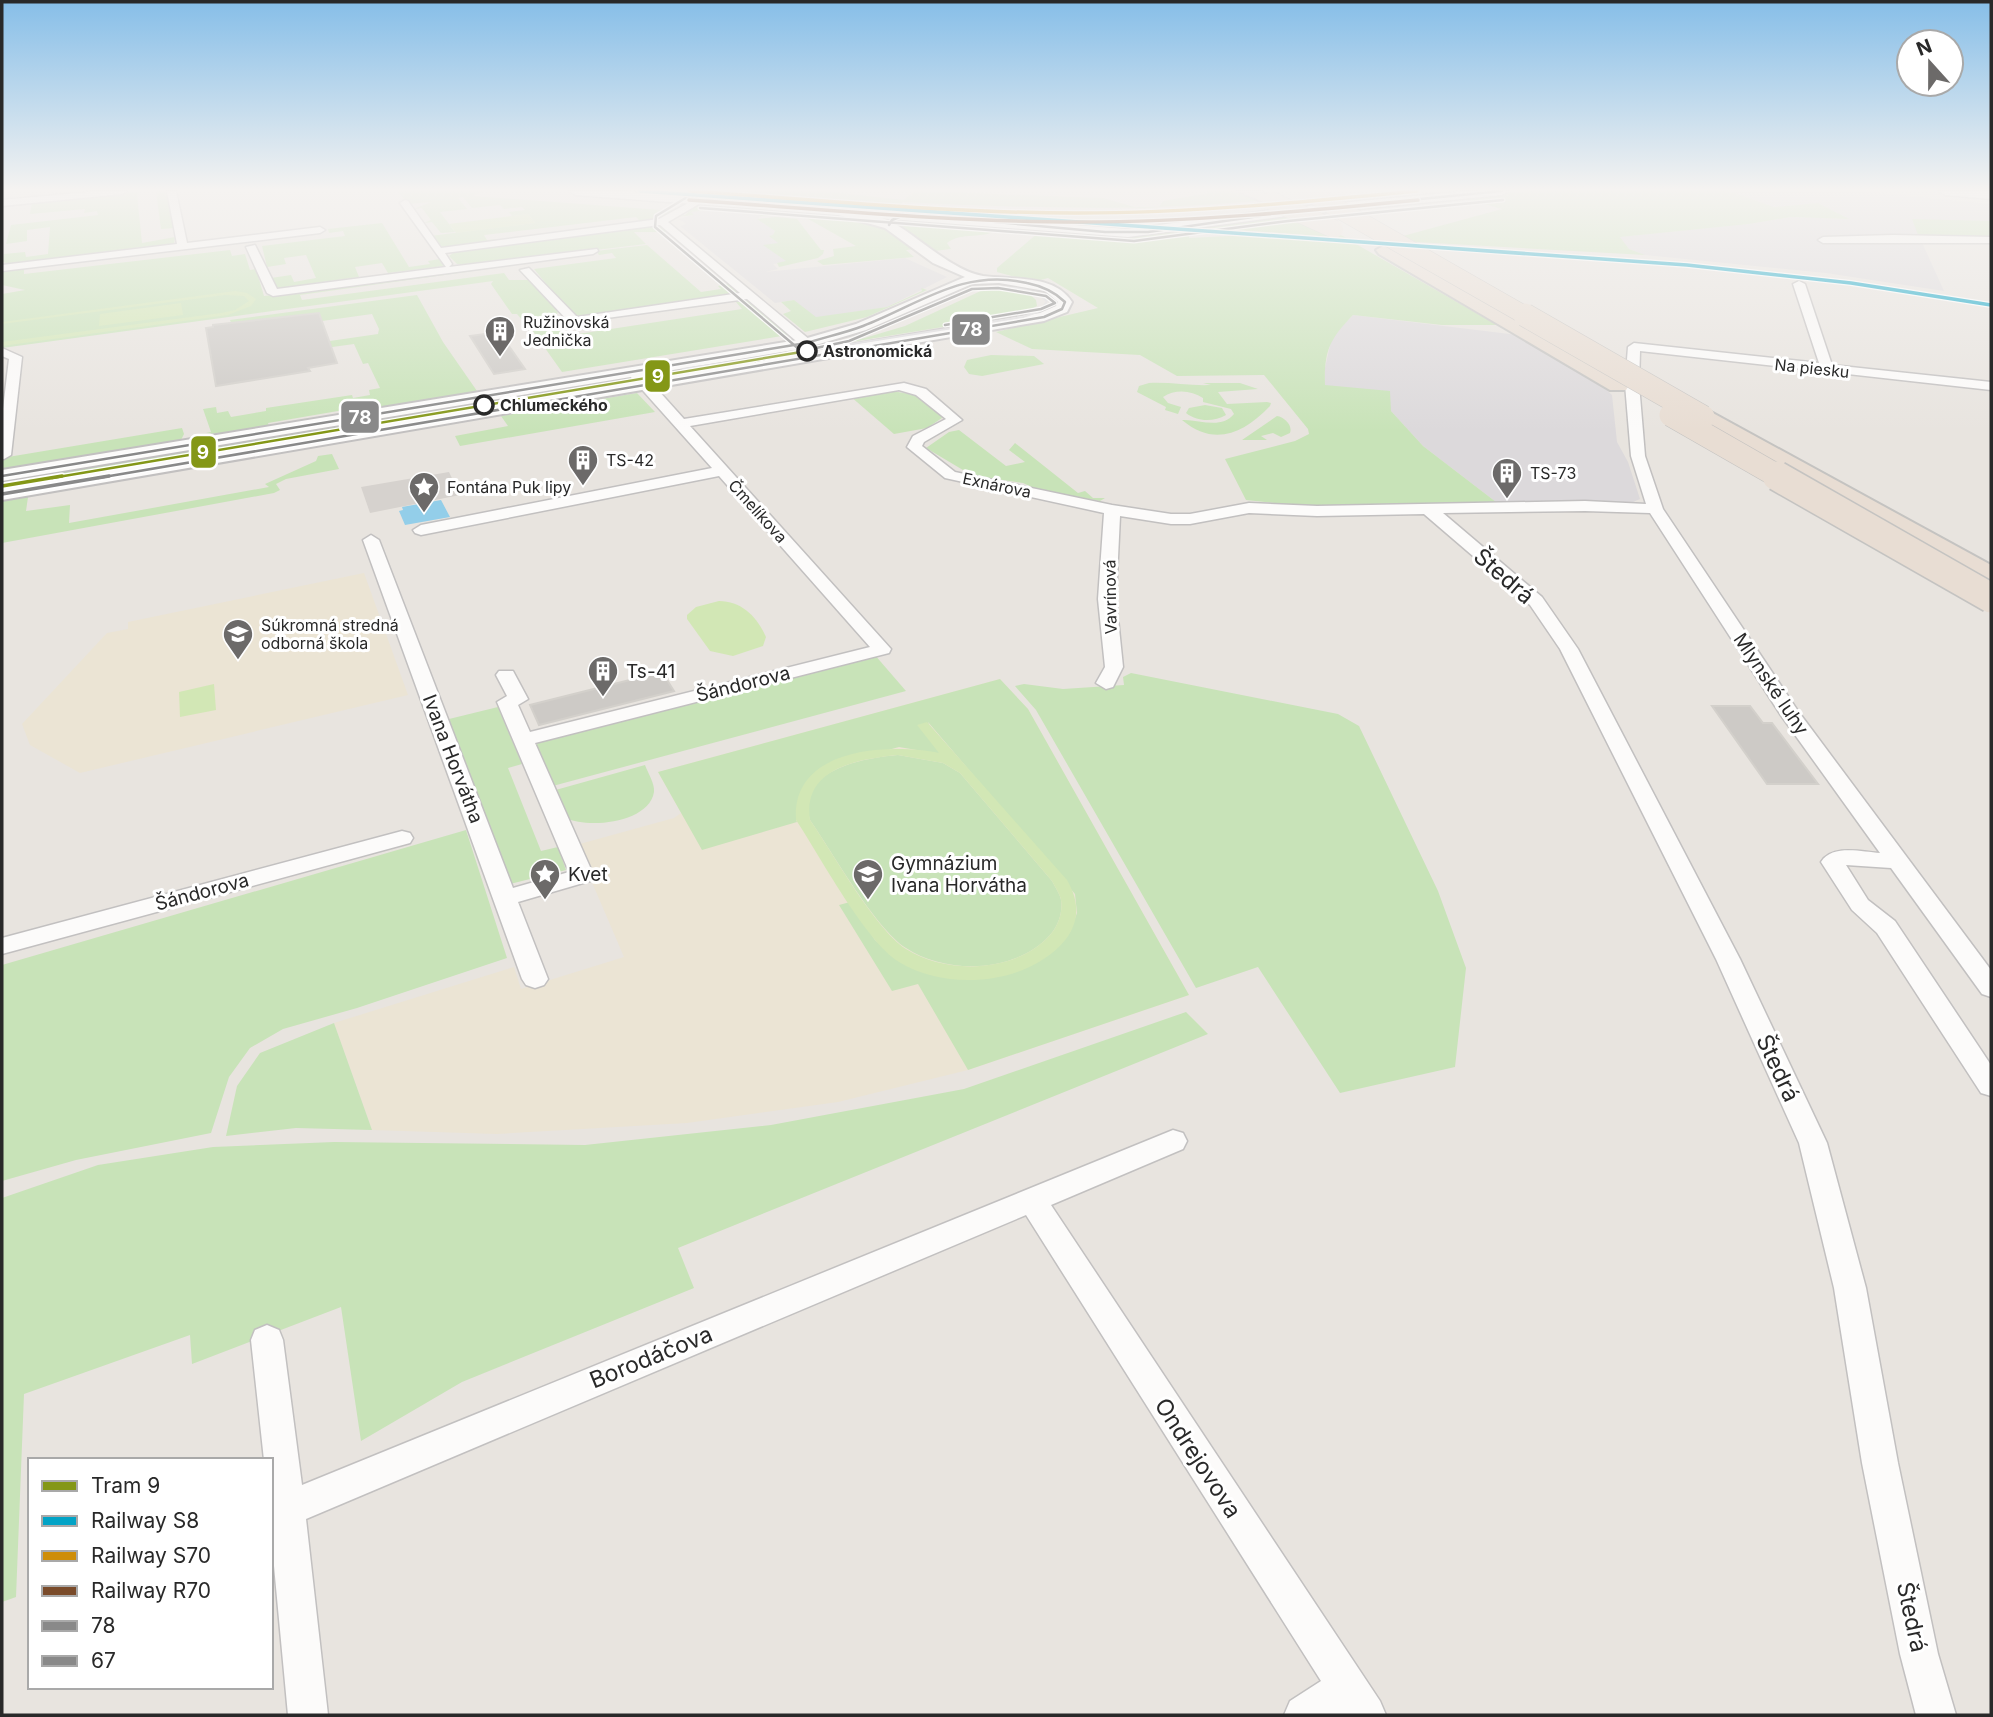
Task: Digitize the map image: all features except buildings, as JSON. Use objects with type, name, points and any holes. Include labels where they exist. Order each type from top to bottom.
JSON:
[{"type":"highway","points":[[1416,271],[1991,598]]},
{"type":"highway","points":[[1447,271],[1991,577]]},
{"type":"street","points":[[263,271],[274,293],[443,271]]},
{"type":"street","points":[[527,271],[574,321],[752,295]]},
{"type":"street","points":[[723,271],[806,343]]},
{"type":"street","points":[[962,271],[979,279]]},
{"type":"street","points":[[2,476],[639,378],[1044,317],[1057,313],[1065,304],[1060,294],[1049,288],[999,279],[979,279],[963,282],[860,327],[806,343],[639,378],[2,494]]},
{"type":"street","points":[[1799,284],[1827,369]]},
{"type":"street","name":"Na piesku","points":[[1634,347],[1991,386]]},
{"type":"street","name":"Mlynské luhy","points":[[1634,347],[1632,384],[1638,456],[1655,509],[1790,714],[1991,988]]},
{"type":"street","points":[[2,352],[16,357],[4,455]]},
{"type":"street","name":"Čmelíkova","points":[[639,378],[882,649]]},
{"type":"street","name":"Exnárova","points":[[680,424],[889,386],[909,387],[921,392],[955,421],[918,439],[914,447],[950,475],[1112,510]]},
{"type":"street","points":[[421,530],[722,471]]},
{"type":"street","points":[[1112,510],[1190,519],[1249,508],[1429,509],[1567,506],[1655,509]]},
{"type":"street","name":"Štedrá","points":[[1429,509],[1536,601],[1569,649],[1728,959],[1813,1143],[1850,1288],[1885,1490],[1919,1654],[1936,1715]]},
{"type":"street","name":"Vavrínová","points":[[1106,683],[1114,667],[1107,599],[1112,510]]},
{"type":"street","name":"Ivana Horvátha","points":[[371,540],[536,979]]},
{"type":"street","name":"Šándorova","points":[[523,740],[882,649]]},
{"type":"street","points":[[505,898],[582,876],[507,702],[518,699],[506,675]]},
{"type":"street","name":"Šándorova","points":[[2,946],[402,838]]},
{"type":"street","points":[[1898,861],[1840,858],[1832,862],[1860,905],[1886,927],[1991,1086]]},
{"type":"street","name":"Borodáčova","points":[[288,1508],[1172,1141]]},
{"type":"street","name":"Ondrejovova","points":[[1032,1200],[1356,1702]]},
{"type":"street","points":[[267,1340],[288,1508],[308,1715]]},
{"type":"street","points":[[1304,1715],[1356,1702]]},
{"type":"shaded area","points":[[736,271],[934,271],[947,277],[887,307],[816,318],[794,300],[775,303]]},
{"type":"shaded area","points":[[1807,271],[1935,271],[1944,291]]},
{"type":"shaded area","points":[[1353,315],[1527,336],[1583,368],[1612,395],[1617,442],[1628,462],[1640,499],[1633,502],[1496,502],[1423,446],[1391,411],[1325,385],[1325,368],[1332,336]]},
{"type":"shaded area","points":[[449,472],[460,495],[370,513],[361,487]]},
{"type":"shaded area","name":"Súkromná stredná odborná škola","points":[[364,573],[408,695],[80,773],[30,745],[22,724],[107,633],[128,629],[128,622]]},
{"type":"shaded area","name":"Gymnázium Ivana Horvátha","points":[[1000,679],[1028,709],[1189,995],[968,1070],[838,1102],[687,1123],[497,1134],[372,1130],[334,1023],[514,967],[521,989],[624,957],[576,845],[674,818],[681,813],[658,772]]},
{"type":"green space","points":[[3,271],[24,271],[24,274],[49,271],[257,271],[264,296],[454,271],[472,271],[300,295],[302,300],[504,273],[509,280],[529,280],[559,309],[557,314],[523,321],[517,314],[512,314],[491,284],[493,281],[2,348],[2,294],[25,290],[2,285]]},
{"type":"green space","points":[[313,271],[357,271],[359,277],[315,283],[315,286],[280,289],[274,287],[271,278],[291,275],[294,282],[316,278]]},
{"type":"green space","points":[[536,271],[677,271],[701,292],[721,289],[718,286],[728,284],[738,292],[734,295],[580,317],[571,314]]},
{"type":"green space","points":[[1403,271],[1497,325],[1442,325],[1353,315],[1330,346],[1325,385],[1390,391],[1391,411],[1423,446],[1496,502],[1314,507],[1246,500],[1225,459],[1295,441],[1309,434],[1308,429],[1264,375],[1177,376],[1140,355],[1032,349],[996,332],[1098,308],[1048,278],[1033,282],[997,272]]},
{"type":"green space","points":[[921,288],[927,290],[867,317],[805,332],[783,314],[791,311],[781,302],[794,300],[816,317],[887,307],[922,291]]},
{"type":"green space","points":[[985,289],[1025,293],[1036,300],[1037,306],[1028,311],[998,318],[851,342],[905,326]]},
{"type":"green space","points":[[235,291],[247,293],[256,299],[251,306],[228,315],[2,346],[2,342],[221,313],[235,310],[249,301],[244,296],[225,295],[2,322]]},
{"type":"green space","points":[[417,295],[443,342],[477,391],[474,396],[376,412],[373,405],[268,423],[269,426],[220,434],[206,433],[211,432],[203,409],[216,407],[217,413],[228,411],[231,417],[266,411],[266,408],[352,395],[353,398],[370,395],[369,390],[380,388],[368,363],[363,364],[354,344],[325,348],[316,343],[378,334],[379,329],[372,314],[322,321],[319,313],[232,325],[230,320]]},
{"type":"green space","points":[[747,301],[788,335],[562,372],[530,327],[568,320],[572,327],[559,330],[565,336],[742,309],[736,302]]},
{"type":"green space","points":[[181,303],[183,315],[99,326],[100,314]]},
{"type":"green space","points":[[991,355],[1034,356],[1044,364],[982,376],[969,374],[964,367],[967,360]]},
{"type":"green space","points":[[617,377],[631,381],[623,386],[2,490],[2,479]]},
{"type":"green space","points":[[1149,383],[1240,383],[1258,389],[1218,392],[1227,404],[1271,403],[1260,416],[1239,430],[1217,435],[1205,433],[1182,420],[1223,422],[1234,414],[1231,409],[1203,402],[1203,398],[1198,395],[1183,392],[1163,397],[1168,403],[1181,407],[1178,414],[1165,410],[1166,407],[1137,392],[1139,386]]},
{"type":"green space","points":[[878,391],[905,393],[922,399],[937,410],[942,418],[927,428],[894,434],[850,396]]},
{"type":"green space","points":[[637,393],[655,412],[460,446],[455,436],[508,426],[501,416]]},
{"type":"green space","points":[[1205,405],[1222,408],[1226,415],[1206,420],[1186,413],[1189,408]]},
{"type":"green space","points":[[1277,416],[1287,422],[1290,433],[1281,437],[1273,433],[1261,436],[1267,440],[1242,440]]},
{"type":"green space","points":[[182,428],[184,434],[180,442],[163,447],[2,473],[2,458]]},
{"type":"green space","points":[[959,430],[1006,466],[1025,462],[1009,450],[1015,443],[1078,493],[1085,491],[1093,498],[1105,498],[1100,501],[968,473],[926,448],[949,432]]},
{"type":"green space","points":[[287,452],[28,497],[26,511],[70,505],[69,523],[269,487],[265,484],[316,461],[318,456],[332,454],[339,469],[286,479],[276,484],[280,490],[274,493],[2,543],[2,499],[192,465]]},
{"type":"green space","points":[[719,601],[742,607],[753,617],[766,637],[763,646],[733,656],[710,651],[687,619],[687,615],[696,607]]},
{"type":"green space","points":[[874,654],[906,691],[549,787],[537,760],[537,740]]},
{"type":"green space","points":[[1131,673],[1338,714],[1359,726],[1438,891],[1466,968],[1455,1067],[1340,1093],[1258,967],[1196,988],[1036,710],[1015,686],[1024,684],[1063,689],[1124,685],[1123,677]]},
{"type":"green space","points":[[1000,679],[1028,709],[1189,995],[968,1070],[918,984],[892,991],[839,905],[850,902],[875,940],[899,961],[989,978],[1070,932],[1077,913],[1075,894],[928,722],[940,754],[899,747],[819,769],[797,822],[702,850],[658,772]]},
{"type":"green space","points":[[214,684],[216,710],[180,717],[179,692]]},
{"type":"green space","points":[[498,707],[522,764],[508,768],[541,851],[558,847],[566,870],[510,884],[449,719]]},
{"type":"green space","points":[[927,722],[1071,887],[1076,917],[1071,932],[1050,954],[1031,966],[987,979],[964,980],[919,972],[899,962],[872,936],[858,917],[796,820],[799,796],[809,778],[825,765],[846,756],[870,751],[894,749],[939,753],[917,725]],"holes":[[[898,755],[943,763],[960,773],[1052,881],[1060,895],[1061,914],[1053,931],[1036,948],[1019,957],[981,966],[961,966],[941,963],[906,949],[868,908],[810,820],[810,802],[815,788],[836,769],[866,760]]]},
{"type":"green space","points":[[898,755],[943,763],[960,773],[1052,881],[1060,898],[1061,914],[1053,931],[1036,948],[1019,957],[981,966],[941,963],[906,948],[894,938],[855,889],[810,820],[808,804],[811,791],[819,781],[843,766]]},
{"type":"green space","points":[[645,765],[654,789],[650,802],[641,811],[616,821],[588,823],[566,818],[552,791]]},
{"type":"green space","points":[[466,830],[507,958],[357,1008],[283,1029],[250,1048],[229,1077],[211,1133],[76,1160],[2,1181],[2,965]]},
{"type":"green space","points":[[1186,1012],[1208,1034],[678,1248],[694,1288],[462,1382],[361,1441],[341,1307],[192,1364],[190,1335],[24,1394],[16,1597],[2,1602],[2,1198],[98,1165],[213,1147],[334,1142],[585,1145],[771,1125],[964,1089]]},
{"type":"green space","points":[[334,1023],[372,1130],[296,1128],[226,1136],[237,1086],[260,1053]]},
{"type":"water","name":"Fontána Puk lipy","points":[[441,500],[450,517],[405,525],[399,511],[403,510],[402,507]]},
{"type":"tram line","points":[[683,369],[786,355],[847,341],[947,298],[989,288],[1027,290],[1047,301],[1040,311],[1023,317],[807,351]]},
{"type":"tram line","name":"9","points":[[2,486],[807,351]]},
{"type":"rail line","name":"S8","points":[[1743,271],[1851,283],[1991,305]]},
{"type":"transit line","name":"67","points":[[707,271],[800,350]]},
{"type":"transit line","name":"78","points":[[2,476],[806,343],[863,326],[941,290],[978,279],[1021,281],[1048,289],[1065,302],[1062,309],[1044,317],[2,494]]},
{"type":"transit line","name":"67","points":[[755,361],[849,341],[972,289],[998,288],[1046,296],[1055,303],[1041,309],[945,325]]},
{"type":"place","name":"Astronomická","points":[[807,351]]},
{"type":"place","name":"Ružinovská Jednička","points":[[500,358]]},
{"type":"place","name":"Chlumeckého","points":[[484,405]]},
{"type":"place","name":"TS-42","points":[[583,487]]},
{"type":"place","name":"TS-73","points":[[1507,500]]},
{"type":"place","name":"Fontána Puk lipy","points":[[424,514]]},
{"type":"place","name":"Súkromná stredná odborná škola","points":[[238,661]]},
{"type":"place","name":"Ts-41","points":[[603,698]]},
{"type":"place","name":"Kvet","points":[[545,901]]},
{"type":"place","name":"Gymnázium Ivana Horvátha","points":[[868,901]]}]
